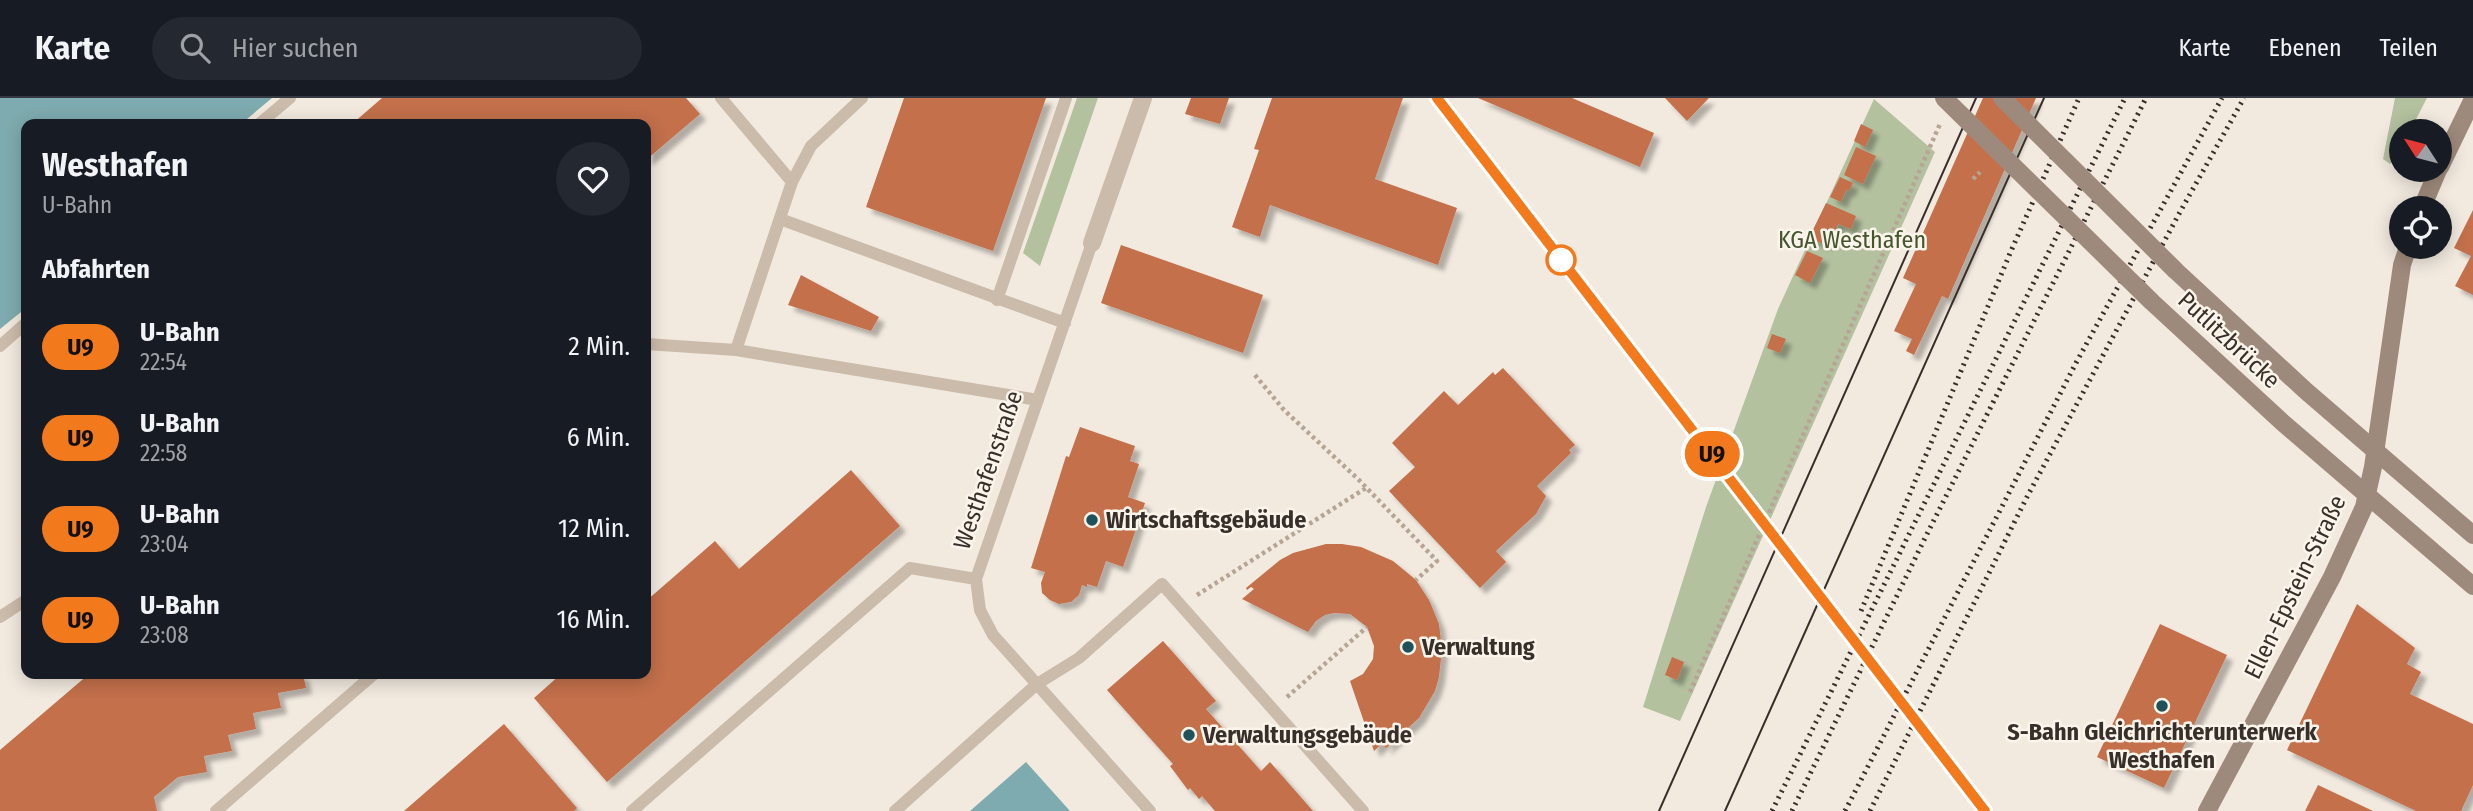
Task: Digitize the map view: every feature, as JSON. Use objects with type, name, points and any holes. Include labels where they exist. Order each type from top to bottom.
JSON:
[{"type":"main road","name":"Putlitzbrücke","points":[[1944,98],[2152,302],[2282,422],[2473,586]]},
{"type":"main road","name":"Putlitzbrücke","points":[[2002,98],[2176,271],[2306,391],[2473,535]]},
{"type":"main road","points":[[2452,142],[2473,99]]},
{"type":"main road","name":"Ellen-Epstein-Straße","points":[[2207,811],[2332,577],[2364,506],[2373,467],[2404,259]]},
{"type":"street","name":"Westhafenstraße","points":[[1092,243],[1143,98]]},
{"type":"lane","points":[[266,119],[290,98]]},
{"type":"lane","points":[[721,98],[792,182]]},
{"type":"lane","points":[[736,350],[792,182],[811,146],[862,98]]},
{"type":"lane","points":[[997,300],[1066,98]]},
{"type":"lane","points":[[780,219],[1065,323]]},
{"type":"lane","name":"Westhafenstraße","points":[[1092,243],[976,579],[980,610],[993,635],[1150,811]]},
{"type":"lane","points":[[0,346],[21,327]]},
{"type":"lane","points":[[651,344],[736,350],[1038,400]]},
{"type":"lane","points":[[632,811],[910,568],[976,579]]},
{"type":"lane","points":[[895,811],[1037,684],[1079,658],[1162,583],[1363,811]]},
{"type":"lane","points":[[0,617],[21,603]]},
{"type":"lane","points":[[216,811],[368,679]]},
{"type":"path","points":[[1690,692],[1931,143]]},
{"type":"path","points":[[1973,178],[1980,172]]},
{"type":"path","points":[[1255,375],[1284,410],[1437,561],[1416,580]]},
{"type":"path","points":[[1181,605],[1366,488]]},
{"type":"path","points":[[1273,709],[1367,627]]},
{"type":"green space","points":[[1077,98],[1098,98],[1040,266],[1023,253]]},
{"type":"green space","points":[[2395,98],[2427,98],[2416,119],[2391,119]]},
{"type":"green space","name":"KGA Westhafen","points":[[1874,99],[1935,152],[1680,721],[1643,707],[1706,507],[1778,309]]},
{"type":"green space","points":[[2389,128],[2389,163],[2383,159]]},
{"type":"water","points":[[0,98],[272,98],[247,119],[21,119],[21,312],[0,329]]},
{"type":"water","points":[[1026,762],[1070,811],[970,811]]},
{"type":"building","points":[[382,98],[686,98],[700,114],[651,156],[651,119],[358,119]]},
{"type":"building","points":[[904,98],[1046,98],[993,251],[866,207]]},
{"type":"building","points":[[1191,98],[1229,98],[1220,124],[1185,114]]},
{"type":"building","points":[[1272,98],[1403,98],[1375,179],[1457,208],[1438,265],[1270,205],[1260,237],[1232,227],[1259,150],[1254,149]]},
{"type":"building","points":[[1478,98],[1572,98],[1654,133],[1640,167]]},
{"type":"building","points":[[1665,98],[1709,98],[1687,121]]},
{"type":"building","points":[[1983,98],[2036,98],[1948,299],[1942,296],[1914,355],[1906,351],[1912,339],[1894,331],[1916,284],[1903,278]]},
{"type":"building","points":[[1861,124],[1873,130],[1865,147],[1854,141]]},
{"type":"building","points":[[1856,147],[1876,156],[1863,184],[1844,175]]},
{"type":"building","points":[[1840,177],[1853,183],[1849,191],[1846,190],[1841,202],[1830,197]]},
{"type":"building","points":[[1826,203],[1856,216],[1851,229],[1838,224],[1832,240],[1826,238],[1824,244],[1809,238]]},
{"type":"building","points":[[2473,210],[2473,295],[2455,286],[2471,256],[2454,248]]},
{"type":"building","points":[[1121,245],[1263,295],[1243,353],[1101,303]]},
{"type":"building","points":[[1807,251],[1823,258],[1810,283],[1795,275]]},
{"type":"building","points":[[801,275],[879,317],[871,331],[788,305]]},
{"type":"building","points":[[1772,334],[1786,339],[1780,353],[1767,348]]},
{"type":"building","points":[[1503,368],[1575,445],[1569,450],[1571,453],[1537,486],[1546,496],[1536,514],[1496,551],[1506,562],[1480,588],[1389,491],[1415,467],[1392,443],[1444,391],[1458,405],[1493,372],[1495,375]]},
{"type":"building","name":"Wirtschaftsgebäude","points":[[1080,427],[1135,446],[1130,461],[1139,464],[1128,497],[1145,503],[1123,567],[1106,561],[1097,587],[1082,585],[1079,595],[1071,602],[1059,604],[1042,593],[1041,583],[1045,572],[1031,568],[1066,456],[1069,457]]},
{"type":"building","points":[[851,470],[900,526],[607,782],[534,698],[555,679],[651,679],[651,597],[715,541],[739,569]]},
{"type":"building","name":"Verwaltung","points":[[1326,544],[1361,547],[1393,561],[1416,580],[1429,600],[1439,624],[1442,649],[1435,691],[1419,718],[1386,748],[1386,740],[1374,751],[1350,681],[1363,674],[1373,659],[1374,646],[1367,627],[1350,614],[1334,613],[1316,621],[1308,632],[1242,599],[1254,589],[1246,588],[1280,560],[1293,553]]},
{"type":"building","points":[[2357,604],[2415,648],[2407,664],[2421,672],[2410,694],[2473,724],[2473,785],[2461,811],[2416,811],[2287,750]]},
{"type":"building","name":"S-Bahn Gleichrichterunterwerk Westhafen","points":[[2160,624],[2227,655],[2164,788],[2097,757]]},
{"type":"building","name":"Verwaltungsgebäude","points":[[1163,641],[1216,701],[1206,709],[1261,771],[1270,762],[1313,811],[1215,811],[1202,796],[1199,799],[1190,788],[1188,790],[1170,766],[1173,764],[1107,690]]},
{"type":"building","points":[[1672,657],[1684,662],[1677,680],[1665,675]]},
{"type":"building","points":[[83,679],[304,679],[306,688],[278,693],[281,708],[253,713],[256,729],[228,735],[232,751],[204,756],[207,772],[178,777],[154,797],[157,811],[0,811],[0,750]]},
{"type":"building","points":[[504,724],[577,808],[574,811],[404,811]]},
{"type":"building","points":[[2318,785],[2373,811],[2305,811]]},
{"type":"tram line","points":[[1659,811],[1976,98]]},
{"type":"tram line","points":[[1725,811],[2044,98]]},
{"type":"railway","points":[[1861,611],[2011,251],[2079,98]]},
{"type":"railway","points":[[1772,811],[2125,98]]},
{"type":"railway","points":[[1792,811],[1926,536],[2146,98]]},
{"type":"railway","points":[[1845,811],[2077,361],[2222,98]]},
{"type":"railway","points":[[1870,811],[2028,495],[2244,98]]},
{"type":"metro line","name":"U9","points":[[1437,98],[1985,811]]},
{"type":"place","name":"Wirtschaftsgebäude","points":[[1092,520]]},
{"type":"place","name":"Verwaltung","points":[[1408,647]]},
{"type":"place","name":"S-Bahn Gleichrichterunterwerk Westhafen","points":[[2162,706]]},
{"type":"place","name":"Verwaltungsgebäude","points":[[1189,735]]}]
